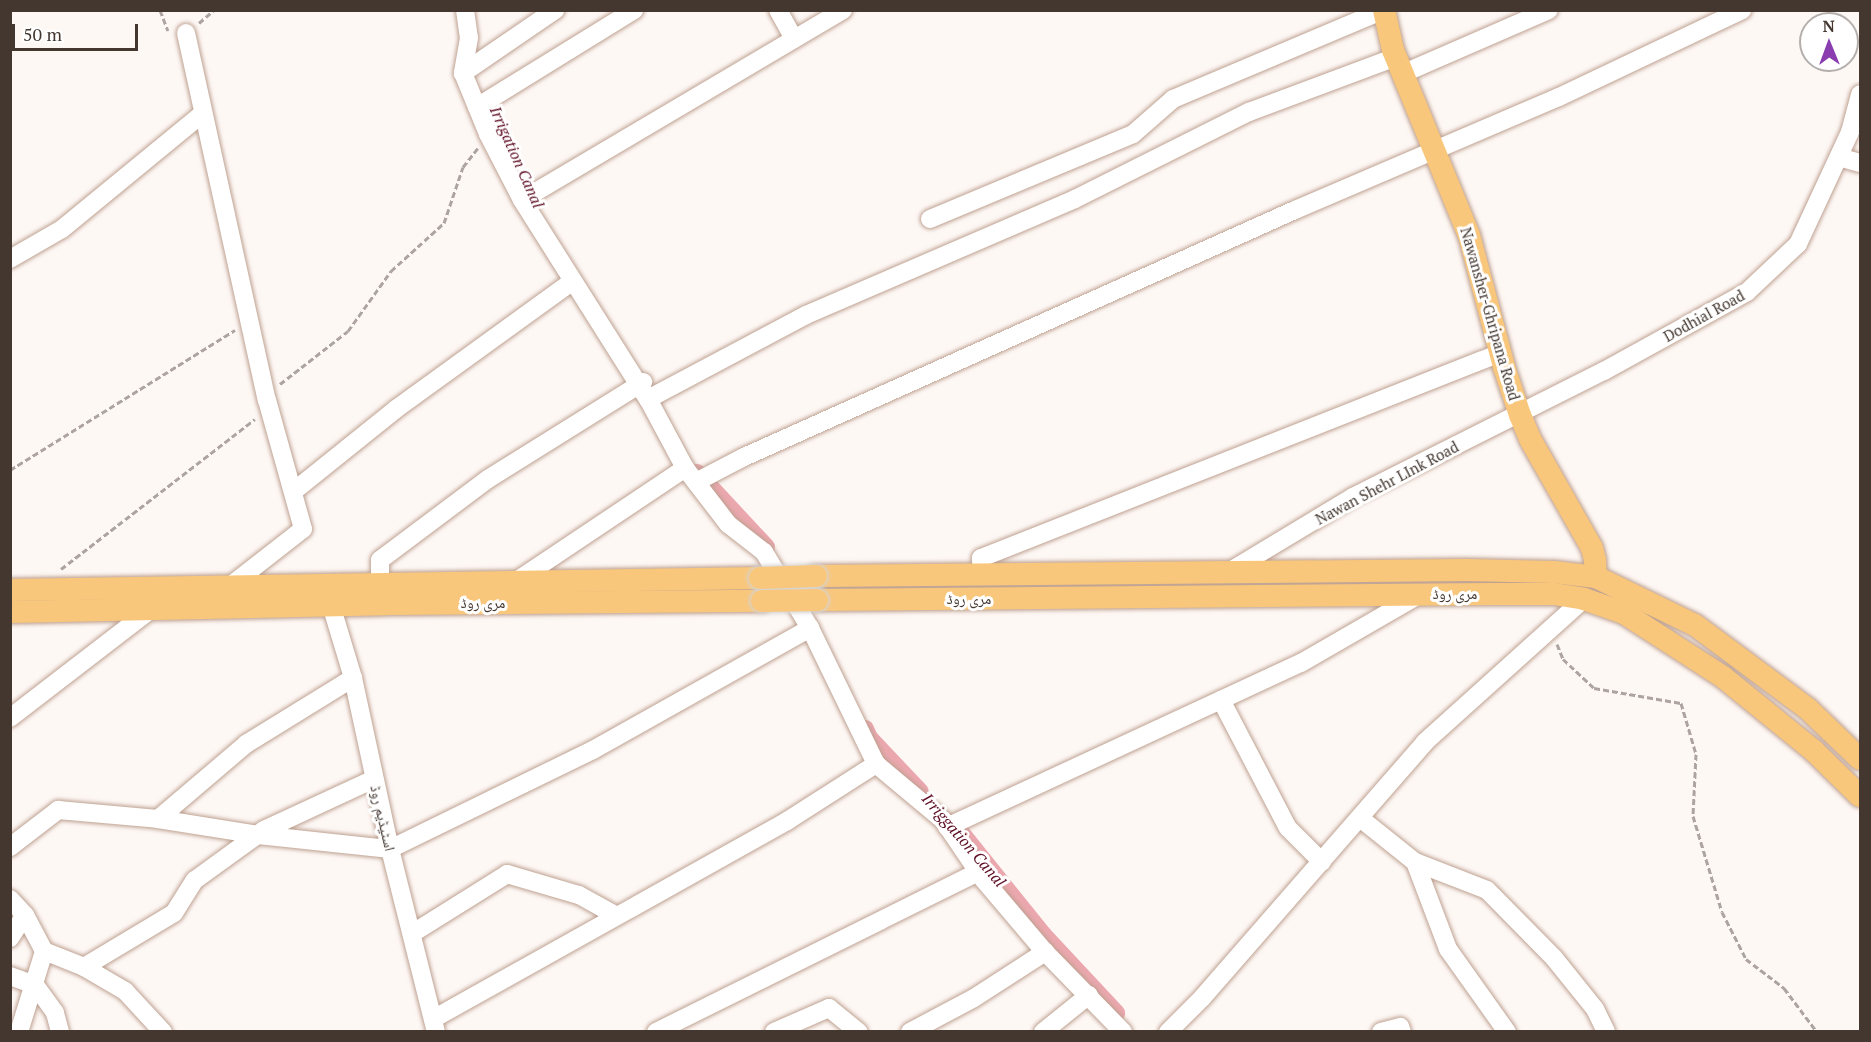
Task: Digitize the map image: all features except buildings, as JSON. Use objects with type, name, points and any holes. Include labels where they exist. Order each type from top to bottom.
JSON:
[{"type":"main road","name":"Nawansher-Ghripana Road","points":[[1384,10],[1399,65],[1469,235],[1500,352],[1520,415],[1535,448],[1592,548],[1596,577]]},
{"type":"main road","name":"مری روڈ","points":[[10,612],[331,605],[504,589],[816,576],[1466,570],[1554,572],[1596,577],[1695,625],[1808,710],[1860,759]]},
{"type":"main road","name":"مری روڈ","points":[[10,590],[380,584],[762,601],[1554,594],[1584,599],[1624,613],[1722,677],[1814,751],[1860,796]]},
{"type":"main road","points":[[124,588],[124,611]]},
{"type":"street","points":[[465,10],[469,38],[463,73],[488,134],[522,200],[643,388],[690,475],[728,524],[764,552],[810,628],[876,764],[947,827],[978,872],[1045,952],[1123,1032]]},
{"type":"street","points":[[463,73],[555,10]]},
{"type":"street","points":[[477,107],[634,10]]},
{"type":"street","points":[[778,10],[794,39]]},
{"type":"street","points":[[522,200],[843,10]]},
{"type":"street","points":[[930,219],[1133,134],[1173,99],[1384,10]]},
{"type":"street","points":[[380,584],[380,560],[488,479],[643,388],[1075,199],[1249,112],[1399,65],[1550,10]]},
{"type":"street","points":[[504,589],[690,475],[744,457],[1433,148],[1559,97],[1742,10]]},
{"type":"street","points":[[186,33],[203,113],[214,150],[268,401],[303,529],[230,585]]},
{"type":"street","name":"Dodhial Road","points":[[1520,415],[1747,292],[1798,244],[1850,132],[1860,94]]},
{"type":"street","points":[[10,259],[62,229],[203,113]]},
{"type":"street","points":[[1839,157],[1860,163]]},
{"type":"street","points":[[294,491],[396,409],[573,281]]},
{"type":"street","points":[[982,574],[981,558],[1500,352]]},
{"type":"street","name":"Nawan Shehr LInk Road","points":[[1225,574],[1353,497],[1520,415]]},
{"type":"street","points":[[947,827],[1301,663],[1419,595]]},
{"type":"street","points":[[1168,1032],[1322,862],[1425,742],[1584,599]]},
{"type":"street","name":"اسٹیڈیم روڈ","points":[[331,605],[353,678],[390,849],[413,933],[434,1025]]},
{"type":"street","points":[[10,718],[148,610]]},
{"type":"street","points":[[10,847],[58,810],[158,819],[258,835],[390,849],[593,750],[810,628]]},
{"type":"street","points":[[158,819],[246,744],[353,678]]},
{"type":"street","points":[[1221,700],[1288,828],[1322,862]]},
{"type":"street","points":[[434,1025],[615,915],[787,821],[876,764]]},
{"type":"street","points":[[84,967],[174,913],[195,880],[258,835],[374,779]]},
{"type":"street","points":[[1360,818],[1415,862],[1486,890],[1554,958],[1595,1009],[1606,1032]]},
{"type":"street","points":[[1415,862],[1448,949],[1507,1032]]},
{"type":"street","points":[[656,1032],[978,872]]},
{"type":"street","points":[[413,933],[507,874],[579,895],[615,915]]},
{"type":"street","points":[[10,899],[25,915],[44,951],[84,967],[125,992],[163,1032]]},
{"type":"street","points":[[10,938],[25,915]]},
{"type":"street","points":[[18,1032],[35,985],[44,951]]},
{"type":"street","points":[[910,1032],[974,998],[1045,952]]},
{"type":"street","points":[[10,975],[35,985],[55,1013],[60,1032]]},
{"type":"street","points":[[1043,1032],[1089,995]]},
{"type":"street","points":[[774,1032],[829,1008],[859,1032]]},
{"type":"street","points":[[1381,1032],[1400,1027],[1402,1032]]},
{"type":"path","points":[[33,590],[268,401],[348,331],[391,271],[444,223],[463,167],[488,134]]},
{"type":"path","points":[[10,470],[250,320]]},
{"type":"path","points":[[1551,630],[1563,659],[1594,688],[1681,703],[1696,754],[1693,816],[1722,912],[1746,959],[1784,988],[1817,1032]]},
{"type":"waterway","name":"Irriggation Canal","points":[[697,473],[766,547]]},
{"type":"waterway","name":"Irriggation Canal","points":[[865,729],[869,738],[920,792]]},
{"type":"waterway","name":"Irriggation Canal","points":[[953,823],[1043,935],[1116,1013]]},
{"type":"water label","name":"Irrigation Canal","points":[[517,157]]}]
